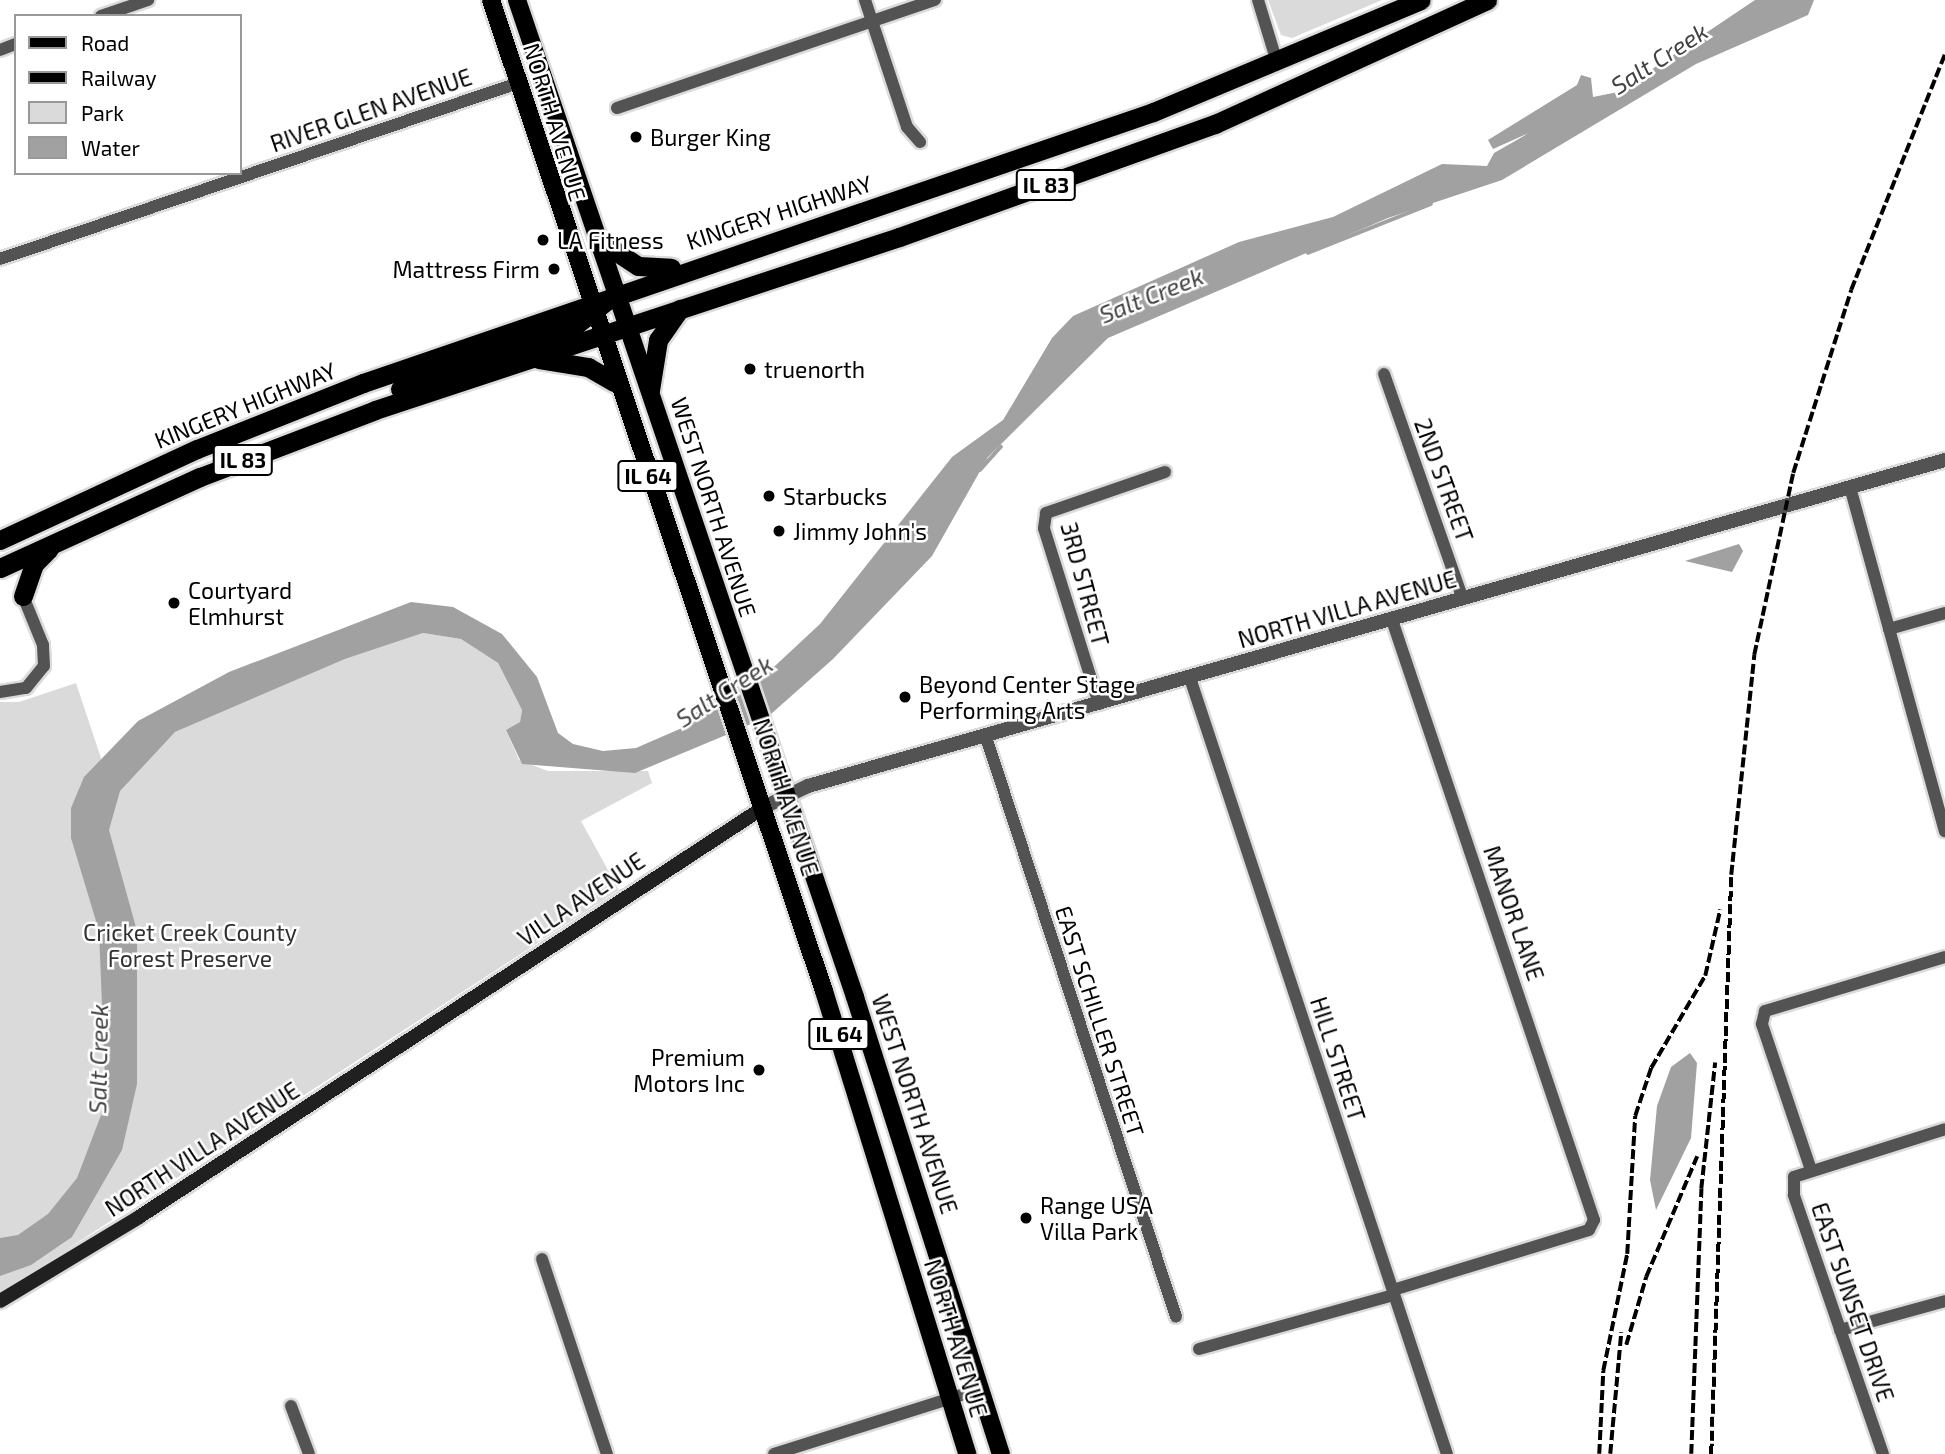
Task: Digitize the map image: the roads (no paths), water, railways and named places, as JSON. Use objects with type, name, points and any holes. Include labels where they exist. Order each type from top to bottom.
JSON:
[{"type":"highway","name":"KINGERY HIGHWAY","points":[[0,540],[197,449],[589,308],[617,292],[1153,112],[1421,0]]},
{"type":"highway","name":"IL 83","points":[[0,568],[57,541],[307,436],[531,358],[628,328],[1204,128],[1487,0]]},
{"type":"highway","points":[[600,241],[638,266],[690,268]]},
{"type":"highway","points":[[650,390],[657,340],[683,307]]},
{"type":"highway","points":[[307,436],[336,412],[564,329],[589,308]]},
{"type":"highway","points":[[531,358],[577,363],[614,382]]},
{"type":"highway","points":[[0,579],[23,596],[34,564],[57,541]]},
{"type":"main road","name":"NORTH AVENUE","points":[[491,0],[614,382],[714,656],[764,807],[967,1454]]},
{"type":"main road","name":"WEST NORTH AVENUE","points":[[517,0],[650,390],[980,1389]]},
{"type":"main road","name":"VILLA AVENUE","points":[[426,1032],[764,807]]},
{"type":"main road","name":"NORTH VILLA AVENUE","points":[[0,1301],[426,1032]]},
{"type":"main road","name":"NORTH AVENUE","points":[[980,1389],[1001,1454]]},
{"type":"street","points":[[107,14],[148,0]]},
{"type":"street","points":[[865,0],[907,127],[920,142]]},
{"type":"street","points":[[617,108],[935,0]]},
{"type":"street","points":[[1258,0],[1278,62]]},
{"type":"street","name":"RIVER GLEN AVENUE","points":[[0,259],[518,83]]},
{"type":"street","name":"2ND STREET","points":[[1384,374],[1462,599]]},
{"type":"street","name":"NORTH VILLA AVENUE","points":[[764,807],[785,796],[1945,460]]},
{"type":"street","name":"3RD STREET","points":[[1099,704],[1044,528],[1046,513],[1165,472]]},
{"type":"street","points":[[1850,487],[1889,629],[1939,787],[1945,831]]},
{"type":"street","points":[[0,692],[26,688],[44,666],[40,633],[23,596]]},
{"type":"street","points":[[1889,629],[1945,613]]},
{"type":"street","name":"MANOR LANE","points":[[1392,620],[1594,1220],[1589,1230],[1393,1292]]},
{"type":"street","name":"HILL STREET","points":[[1190,678],[1447,1454]]},
{"type":"street","name":"EAST SCHILLER STREET","points":[[986,737],[1176,1317]]},
{"type":"street","points":[[1945,957],[1765,1011],[1762,1024],[1810,1167],[1945,1129]]},
{"type":"street","name":"EAST SUNSET DRIVE","points":[[1810,1167],[1794,1177],[1794,1195],[1883,1454]]},
{"type":"street","points":[[542,1259],[607,1454]]},
{"type":"street","points":[[1199,1349],[1393,1292]]},
{"type":"street","points":[[1840,1330],[1945,1301]]},
{"type":"street","points":[[774,1454],[980,1389]]},
{"type":"street","points":[[291,1406],[309,1454]]},
{"type":"water","points":[[1755,0],[1814,0],[1808,15],[1696,64],[1502,180],[1388,218],[1108,338],[988,457],[932,556],[833,659],[771,714],[738,730],[635,773],[522,764],[506,730],[520,722],[522,710],[498,663],[461,639],[423,633],[345,659],[175,732],[120,791],[109,830],[137,931],[137,1084],[122,1150],[72,1237],[31,1265],[0,1276],[0,1238],[18,1235],[48,1214],[77,1178],[106,1102],[99,931],[71,838],[71,808],[84,777],[138,721],[229,672],[411,602],[453,607],[502,634],[537,677],[558,733],[573,744],[603,751],[636,748],[682,728],[712,695],[761,679],[820,624],[952,457],[1003,420],[1052,338],[1073,316],[1239,242],[1333,217],[1442,164],[1487,166],[1494,153],[1529,133],[1493,149],[1488,140],[1577,85],[1581,75],[1591,78],[1593,97],[1618,92]]},
{"type":"water","points":[[1739,544],[1743,551],[1732,572],[1685,561]]},
{"type":"water","points":[[1690,1053],[1697,1063],[1691,1138],[1656,1210],[1650,1180],[1657,1106],[1671,1067]]},
{"type":"waterway","name":"Salt Creek","points":[[1308,253],[1431,204]]},
{"type":"waterway","name":"Salt Creek","points":[[980,470],[1001,447]]},
{"type":"railway","points":[[1711,1454],[1731,875],[1754,655],[1793,473],[1851,290],[1945,54]]},
{"type":"railway","points":[[1599,1454],[1603,1371],[1627,1254],[1635,1116],[1651,1068],[1705,976],[1720,910]]},
{"type":"railway","points":[[1691,1454],[1701,1189],[1715,1063]]},
{"type":"railway","points":[[1626,1345],[1646,1277],[1697,1156]]},
{"type":"railway","points":[[1610,1454],[1621,1332]]},
{"type":"place","name":"Burger King","points":[[636,137]]},
{"type":"place","name":"LA Fitness","points":[[543,240]]},
{"type":"place","name":"Mattress Firm","points":[[554,269]]},
{"type":"place","name":"truenorth","points":[[750,369]]},
{"type":"place","name":"Starbucks","points":[[769,496]]},
{"type":"place","name":"Jimmy John's","points":[[779,531]]},
{"type":"place","name":"Courtyard Elmhurst","points":[[174,603]]},
{"type":"place","name":"Beyond Center Stage Performing Arts","points":[[905,697]]},
{"type":"place","name":"Premium Motors Inc","points":[[759,1070]]},
{"type":"place","name":"Range USA Villa Park","points":[[1026,1218]]},
{"type":"park label","name":"Cricket Creek County Forest Preserve","points":[[190,945]]}]
